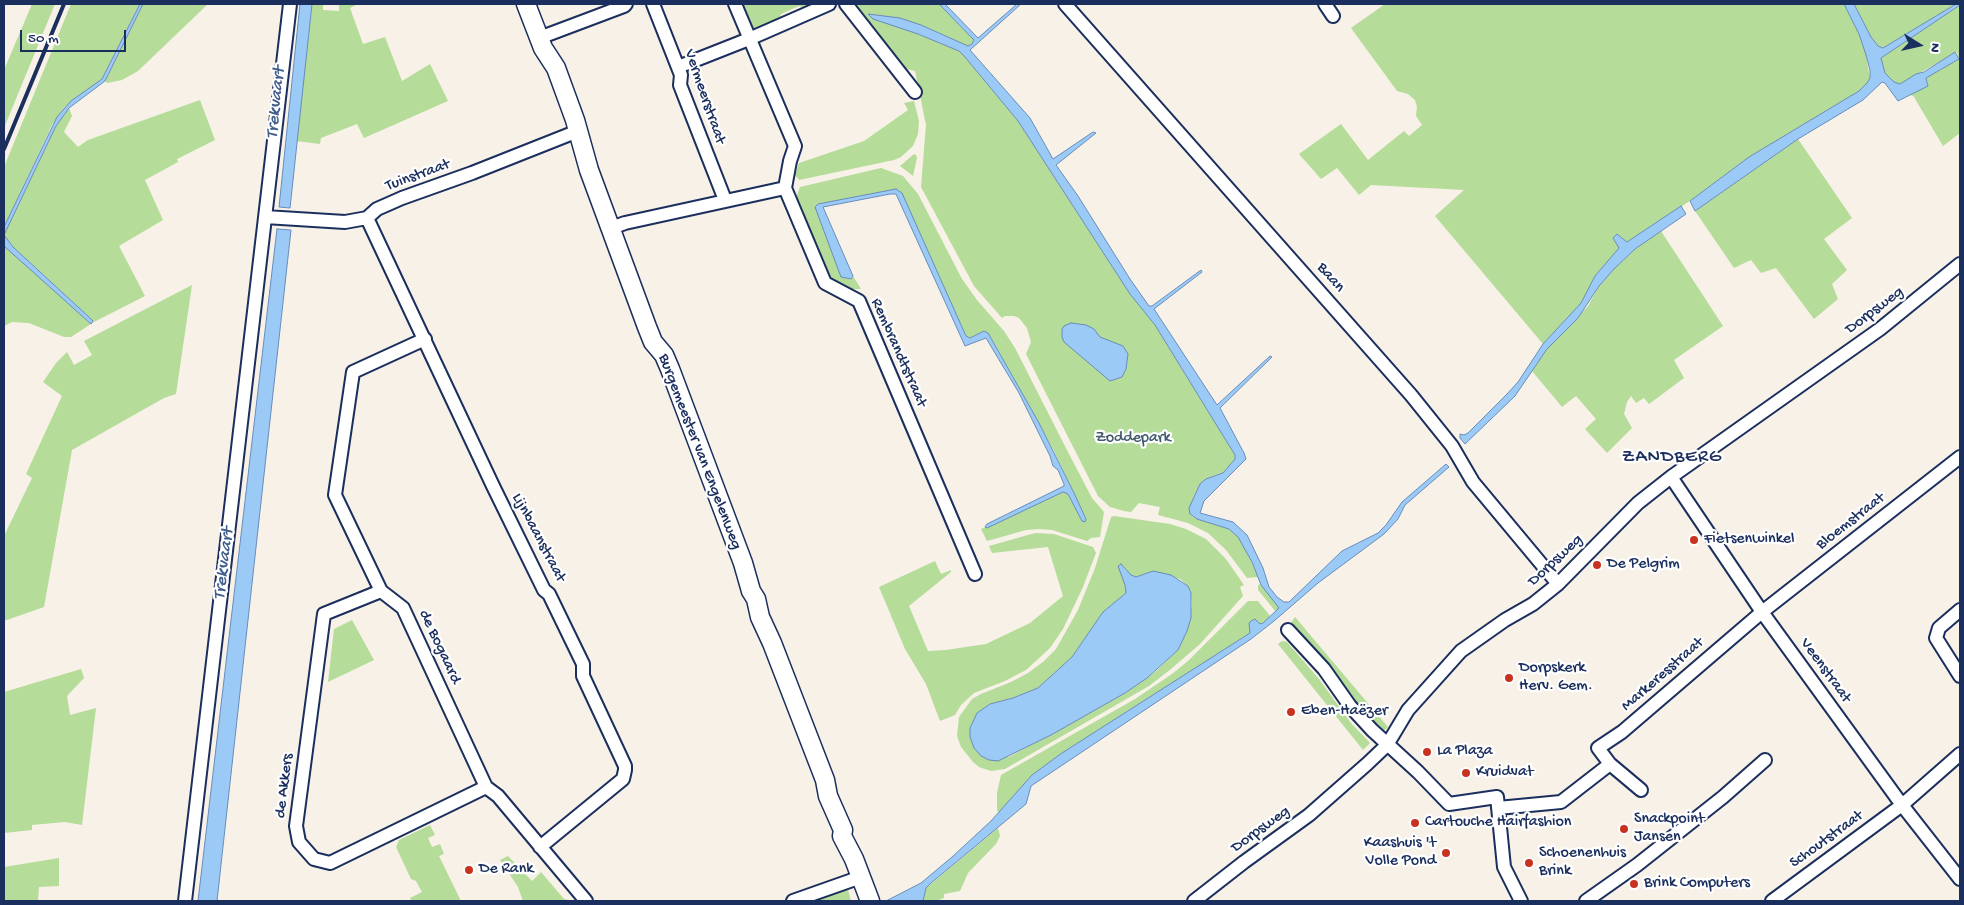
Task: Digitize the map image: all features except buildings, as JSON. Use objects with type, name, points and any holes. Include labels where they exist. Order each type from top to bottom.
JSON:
[{"type":"street","points":[[185,901],[290,4]]},
{"type":"street","name":"Burgemeester van Engelenweg","points":[[526,4],[545,36],[576,120],[589,170],[653,342],[664,355],[670,369],[743,563],[760,616],[825,780],[828,796],[842,830],[842,836],[854,859],[870,901]]},
{"type":"street","points":[[545,36],[626,4]]},
{"type":"street","name":"Vermeerstraat","points":[[653,4],[681,75],[680,85],[725,200]]},
{"type":"street","points":[[611,228],[625,223],[725,200],[785,188],[795,146],[735,4]]},
{"type":"street","points":[[678,67],[829,4]]},
{"type":"street","points":[[846,4],[915,92]]},
{"type":"street","name":"Baan","points":[[1065,4],[1410,395],[1452,446],[1473,482],[1558,584]]},
{"type":"street","points":[[1324,4],[1333,16]]},
{"type":"street","name":"Tuinstraat","points":[[265,217],[345,222],[367,218],[377,209],[402,198],[472,173],[578,131]]},
{"type":"street","name":"Rembrandtstraat","points":[[785,188],[825,283],[859,301],[975,574]]},
{"type":"street","name":"Lijnbaanstraat","points":[[367,218],[497,495],[544,590],[550,594],[582,664],[583,676],[626,770],[623,779],[540,847]]},
{"type":"street","name":"Dorpsweg","points":[[1194,901],[1309,815],[1388,745],[1408,710],[1452,659],[1478,638],[1533,604],[1558,584],[1638,503],[1671,477],[1880,329],[1960,264]]},
{"type":"street","name":"de Bogaard","points":[[425,339],[352,372],[335,495],[381,591],[403,608],[486,786],[498,796],[586,901]]},
{"type":"street","name":"Bloemstraat","points":[[1762,612],[1960,457]]},
{"type":"street","name":"Veenstraat","points":[[1671,477],[1762,612],[1902,805],[1960,879]]},
{"type":"street","name":"de Akkers","points":[[381,591],[324,614],[296,826],[299,842],[314,860],[330,863],[486,786]]},
{"type":"street","points":[[1960,610],[1939,628],[1936,638],[1960,676]]},
{"type":"street","name":"Markeresstraat","points":[[1610,764],[1598,748],[1622,732],[1762,612]]},
{"type":"street","points":[[1288,630],[1324,668],[1361,718],[1449,804],[1498,797],[1504,867],[1521,901]]},
{"type":"street","name":"Schoutstraat","points":[[1772,901],[1902,805],[1960,754]]},
{"type":"street","points":[[1586,901],[1637,865],[1723,797],[1765,760]]},
{"type":"street","points":[[1498,808],[1561,802],[1610,764],[1641,790]]},
{"type":"street","points":[[793,901],[861,877]]},
{"type":"green space","points":[[32,4],[55,4],[4,128],[4,70]]},
{"type":"green space","points":[[71,4],[140,4],[102,79],[65,107],[52,125],[4,227],[4,167]]},
{"type":"green space","points":[[143,4],[208,4],[138,71],[122,80],[107,83],[105,81]]},
{"type":"green space","points":[[312,4],[323,4],[323,10],[339,11],[339,4],[358,4],[350,8],[363,44],[385,37],[402,81],[430,64],[448,101],[364,138],[357,124],[321,138],[320,144],[296,141]]},
{"type":"green space","points":[[740,4],[819,4],[806,9],[799,6],[781,14],[779,20],[756,30],[751,28]]},
{"type":"green space","name":"Zoddepark","points":[[853,4],[939,4],[974,40],[968,46],[921,25],[900,27],[959,51],[965,57],[1018,121],[1130,294],[1155,325],[1235,455],[1235,459],[1223,473],[1211,477],[1200,484],[1194,496],[1190,514],[1193,517],[1229,529],[1235,534],[1243,543],[1258,577],[1247,578],[1226,550],[1208,533],[1188,523],[1158,515],[1160,507],[1139,503],[1131,512],[1124,511],[1110,507],[1098,496],[1026,354],[1031,342],[1027,328],[1019,318],[1014,316],[1002,318],[974,286],[921,187],[926,125],[915,71],[901,68]]},
{"type":"green space","points":[[1385,4],[1844,4],[1859,34],[1866,55],[1870,78],[1859,91],[1749,157],[1690,201],[1627,242],[1618,234],[1613,238],[1620,248],[1595,276],[1581,303],[1543,344],[1435,216],[1464,190],[1371,185],[1359,195],[1337,168],[1321,179],[1299,154],[1341,124],[1368,160],[1404,131],[1409,136],[1422,125],[1416,116],[1417,107],[1415,100],[1408,94],[1397,91],[1351,28]]},
{"type":"green space","points":[[1854,4],[1956,4],[1883,48],[1878,46],[1871,37]]},
{"type":"green space","points":[[1960,5],[1960,133],[1943,146],[1914,97],[1910,94],[1928,84],[1926,78],[1959,59],[1957,52],[1900,84],[1894,82],[1885,73],[1881,58]]},
{"type":"green space","points":[[200,100],[215,140],[177,159],[178,162],[145,180],[163,220],[119,246],[145,296],[92,323],[90,318],[13,247],[4,235],[56,126],[69,108],[72,116],[64,132],[78,147],[88,140]]},
{"type":"green space","points":[[914,101],[919,121],[918,134],[913,146],[901,157],[799,180],[795,175],[799,163],[864,141],[908,110],[904,103]]},
{"type":"green space","points":[[1798,139],[1852,218],[1824,239],[1847,270],[1832,284],[1838,299],[1814,319],[1776,268],[1761,273],[1751,260],[1734,268],[1695,211]]},
{"type":"green space","points":[[914,154],[917,158],[913,176],[900,166]]},
{"type":"green space","points":[[881,168],[903,176],[918,194],[962,279],[977,300],[1004,331],[1015,348],[1092,498],[1104,512],[1100,537],[1091,538],[1087,541],[1052,530],[1040,529],[1026,530],[987,541],[981,529],[1063,492],[1068,494],[1082,521],[1086,521],[1086,519],[1054,451],[988,333],[984,331],[970,338],[966,336],[899,190],[818,204],[841,276],[851,279],[853,276],[861,289],[848,289],[830,280],[796,198],[800,187]]},
{"type":"green space","points":[[1661,231],[1723,326],[1674,360],[1684,378],[1649,404],[1644,398],[1636,403],[1631,396],[1627,402],[1624,414],[1632,428],[1607,453],[1585,429],[1596,419],[1576,396],[1562,407],[1532,371],[1547,349],[1588,306],[1599,286],[1614,269],[1635,249]]},
{"type":"green space","points":[[4,246],[91,324],[71,337],[64,337],[29,323],[12,322],[4,326]]},
{"type":"green space","points":[[192,285],[176,394],[164,398],[72,450],[44,607],[4,621],[4,536],[32,478],[26,474],[62,396],[43,382],[56,363],[67,352],[74,365],[92,355],[84,341]]},
{"type":"green space","points":[[1111,517],[1170,524],[1186,529],[1206,539],[1226,559],[1244,585],[1240,587],[1243,596],[1200,644],[1149,686],[1005,769],[991,771],[979,767],[961,747],[957,736],[959,717],[972,699],[1028,673],[1056,649],[1078,610],[1095,568]],"holes":[[[1121,564],[1131,575],[1136,577],[1153,571],[1180,579],[1188,586],[1192,605],[1187,631],[1178,650],[1155,672],[1125,693],[1009,757],[974,748],[970,737],[970,728],[977,713],[990,704],[1013,698],[1038,688],[1072,657],[1103,612],[1126,593]]]},
{"type":"green space","points":[[1035,533],[1054,534],[1093,547],[1096,553],[1083,587],[1063,629],[1050,648],[1026,670],[1005,681],[974,693],[961,705],[955,715],[940,721],[926,684],[905,649],[879,587],[935,561],[941,574],[951,570],[951,572],[909,606],[928,651],[986,644],[1030,623],[1063,596],[1048,547],[992,553],[989,546]]},
{"type":"green space","points":[[1261,584],[1278,605],[1279,610],[1276,612],[1258,590],[1258,585]]},
{"type":"green space","points":[[1248,601],[1258,601],[1271,617],[1260,624],[1255,619],[1250,633],[1062,753],[1032,775],[999,813],[997,810],[997,793],[1001,775],[1135,699],[1172,674],[1188,661]]},
{"type":"green space","points":[[1295,617],[1388,727],[1380,734],[1289,626]]},
{"type":"green space","points":[[352,620],[374,660],[328,682],[334,629]]},
{"type":"green space","points":[[1282,641],[1287,642],[1319,679],[1351,723],[1370,743],[1363,750],[1278,644]]},
{"type":"green space","points":[[81,669],[84,678],[67,696],[70,715],[96,708],[82,825],[65,822],[32,825],[32,830],[4,833],[4,692]]},
{"type":"green space","points":[[430,825],[435,835],[428,838],[432,847],[440,844],[444,854],[439,856],[461,901],[412,901],[410,898],[422,892],[416,881],[411,879],[396,847],[399,840]]},
{"type":"green space","points":[[998,828],[1000,836],[996,844],[968,873],[960,891],[944,894],[944,898],[936,901],[923,901],[926,888]]},
{"type":"green space","points":[[508,856],[532,881],[541,872],[564,899],[572,901],[523,901],[518,887],[500,860]]},
{"type":"green space","points":[[59,858],[59,886],[39,887],[38,901],[4,901],[4,867]]},
{"type":"green space","points":[[848,890],[851,901],[811,901],[840,891]]},
{"type":"water","points":[[140,4],[143,4],[105,81],[69,108],[56,126],[4,235],[4,227],[57,117],[71,101],[102,79]]},
{"type":"water","points":[[300,4],[312,4],[290,208],[279,207]]},
{"type":"water","points":[[939,4],[945,4],[978,38],[1017,4],[1021,4],[970,50],[1030,118],[1053,159],[1093,132],[1096,133],[1056,165],[1149,306],[1152,306],[1201,270],[1202,272],[1154,309],[1217,405],[1270,356],[1272,357],[1220,408],[1246,459],[1204,501],[1200,513],[1233,522],[1247,535],[1263,568],[1269,587],[1277,597],[1284,602],[1289,602],[1342,551],[1378,533],[1402,502],[1446,464],[1449,467],[1405,505],[1398,519],[1384,534],[1318,583],[1251,639],[1031,786],[1026,804],[931,883],[926,888],[923,901],[886,901],[921,883],[952,857],[991,821],[1032,775],[1062,753],[1250,633],[1249,623],[1251,621],[1255,619],[1260,624],[1263,623],[1279,608],[1261,585],[1252,562],[1238,537],[1229,529],[1197,519],[1190,514],[1189,508],[1200,484],[1206,479],[1223,473],[1235,459],[1235,455],[1155,325],[1130,294],[1018,121],[959,51],[918,34],[873,19],[868,14],[900,18],[921,25],[968,46],[972,44],[974,40]]},
{"type":"water","points":[[1844,4],[1854,4],[1871,37],[1878,46],[1883,48],[1956,4],[1960,4],[1881,58],[1885,73],[1894,82],[1900,84],[1916,74],[1924,72],[1955,52],[1959,59],[1926,78],[1928,86],[1898,101],[1885,83],[1882,82],[1863,100],[1798,139],[1695,211],[1690,201],[1749,157],[1859,91],[1867,83],[1870,78],[1870,70],[1866,55],[1859,34]]},
{"type":"water","points":[[896,189],[902,193],[966,336],[970,338],[984,331],[988,333],[1039,423],[1074,493],[1086,519],[1085,522],[1082,521],[1068,494],[1063,492],[987,528],[985,527],[987,524],[1064,486],[1064,484],[1058,470],[1053,466],[1050,456],[1019,393],[986,338],[965,346],[896,194],[823,207],[853,276],[851,279],[841,277],[815,207],[818,204]]},
{"type":"water","points":[[1681,206],[1686,214],[1635,249],[1614,269],[1599,286],[1578,318],[1547,349],[1515,396],[1465,444],[1460,438],[1460,434],[1468,433],[1507,394],[1518,382],[1543,344],[1581,303],[1595,276],[1619,248],[1613,238],[1617,234],[1627,242]]},
{"type":"water","points":[[277,229],[291,230],[217,901],[198,901]]},
{"type":"water","points":[[4,235],[13,247],[93,321],[91,324],[4,246]]},
{"type":"water","points":[[1071,323],[1086,325],[1094,329],[1100,337],[1123,346],[1128,354],[1126,369],[1122,377],[1110,381],[1064,342],[1062,329]]},
{"type":"water","points":[[1121,564],[1131,575],[1136,577],[1153,571],[1171,575],[1188,586],[1191,593],[1191,618],[1178,650],[1147,678],[1125,693],[1051,735],[998,761],[989,760],[981,756],[974,748],[970,737],[970,728],[977,713],[990,704],[1013,698],[1038,688],[1072,657],[1103,612],[1126,593],[1118,566]]},
{"type":"railway","points":[[4,149],[64,4]]},
{"type":"place","name":"Fietsenwinkel","points":[[1694,540]]},
{"type":"place","name":"De Pelgrim","points":[[1597,565]]},
{"type":"place","name":"Dorpskerk Herv. Gem.","points":[[1509,678]]},
{"type":"place","name":"Eben-Haëzer","points":[[1291,712]]},
{"type":"place","name":"La Plaza","points":[[1427,752]]},
{"type":"place","name":"Kruidvat","points":[[1466,773]]},
{"type":"place","name":"Cartouche Hairfashion","points":[[1415,823]]},
{"type":"place","name":"Snackpoint Jansen","points":[[1624,829]]},
{"type":"place","name":"Kaashuis 't Volle Pond","points":[[1446,853]]},
{"type":"place","name":"Schoenenhuis Brink","points":[[1529,863]]},
{"type":"place","name":"De Rank","points":[[469,870]]},
{"type":"place","name":"Brink Computers","points":[[1634,884]]},
{"type":"district","name":"ZANDBERG","points":[[1672,458]]},
{"type":"water label","name":"Trekvaart","points":[[277,103]]},
{"type":"water label","name":"Trekvaart","points":[[225,564]]}]
